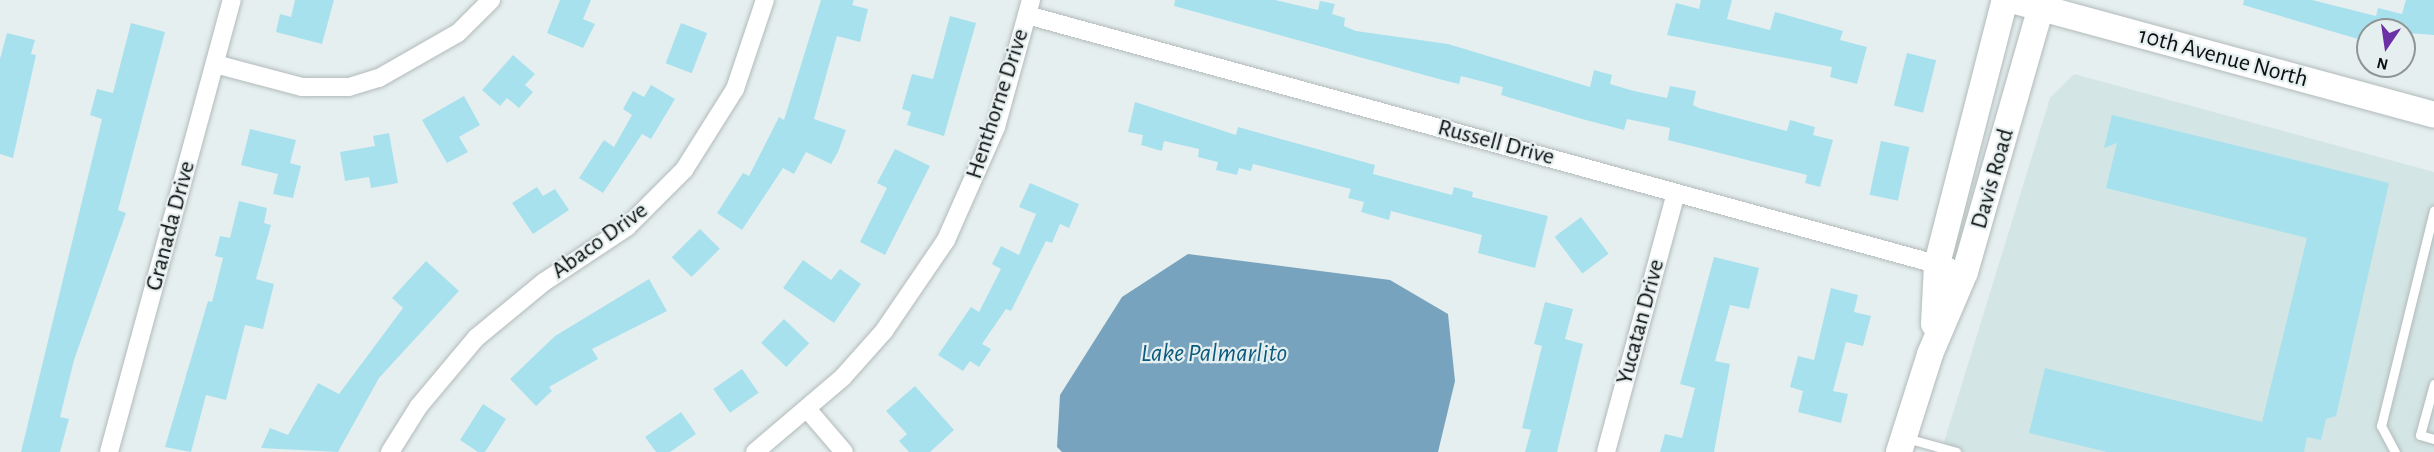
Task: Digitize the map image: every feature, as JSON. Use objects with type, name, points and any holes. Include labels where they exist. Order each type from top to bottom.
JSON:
[{"type":"street","name":"Granada Drive","points":[[109,452],[232,0]]},
{"type":"street","points":[[215,64],[302,87],[349,87],[379,78],[458,33],[491,0]]},
{"type":"street","name":"Abaco Drive","points":[[390,452],[418,406],[476,338],[544,282],[627,227],[684,170],[735,89],[765,0]]},
{"type":"street","name":"Davis Road","points":[[1930,354],[1937,264],[2005,0]]},
{"type":"street","name":"10th Avenue North","points":[[2013,0],[2042,4],[2434,115]]},
{"type":"street","name":"Davis Road","points":[[1902,445],[1930,354],[1965,272],[2042,4]]},
{"type":"street","name":"Russell Drive","points":[[1029,7],[1676,193],[1965,272]]},
{"type":"street","name":"Henthorne Drive","points":[[755,452],[808,410],[884,331],[946,240],[996,127],[1029,7]]},
{"type":"street","name":"Yucatan Drive","points":[[1606,452],[1676,193]]},
{"type":"street","points":[[808,410],[844,452]]},
{"type":"lane","points":[[2395,452],[2381,426],[2431,233],[2434,210]]},
{"type":"lane","points":[[2434,384],[2420,435],[2434,439]]},
{"type":"lane","points":[[1902,445],[1956,452]]},
{"type":"shaded area","points":[[2074,74],[2434,172],[2434,452],[1941,452],[2050,98]]},
{"type":"water","name":"Lake Palmarlito","points":[[1188,254],[1390,280],[1448,314],[1455,381],[1438,452],[1062,452],[1057,447],[1060,395],[1122,297]]},
{"type":"building","points":[[295,0],[334,0],[322,44],[276,32],[280,14],[291,17]]},
{"type":"building","points":[[560,0],[591,0],[583,19],[595,24],[583,48],[547,33]]},
{"type":"building","points":[[821,0],[854,0],[852,5],[868,9],[860,42],[837,36],[814,119],[846,130],[831,164],[806,152],[794,174],[783,168],[742,230],[717,213],[743,173],[749,176],[779,117],[784,120]]},
{"type":"building","points":[[1175,0],[1275,0],[1318,10],[1320,1],[1335,4],[1332,14],[1345,18],[1344,26],[1356,31],[1448,44],[1590,87],[1594,70],[1612,75],[1610,84],[1667,98],[1670,86],[1696,91],[1693,105],[1699,108],[1787,131],[1790,120],[1815,127],[1813,135],[1833,140],[1820,187],[1805,183],[1807,175],[1668,140],[1670,128],[1627,119],[1624,130],[1501,95],[1503,87],[1461,76],[1459,84],[1439,79],[1174,6]]},
{"type":"building","points":[[1701,0],[1732,0],[1727,19],[1770,30],[1775,12],[1843,31],[1840,40],[1867,47],[1857,84],[1830,77],[1832,67],[1667,35],[1676,3],[1699,9]]},
{"type":"building","points":[[2244,0],[2312,0],[2376,16],[2378,8],[2402,14],[2406,0],[2434,0],[2434,35],[2416,34],[2416,18],[2356,18],[2356,38],[2243,5]]},
{"type":"building","points":[[950,16],[976,23],[944,136],[907,125],[911,112],[902,109],[912,74],[933,79]]},
{"type":"building","points":[[131,23],[165,32],[118,210],[126,213],[74,360],[60,417],[69,419],[60,452],[21,452],[102,119],[90,115],[97,89],[113,93]]},
{"type":"building","points":[[681,23],[707,33],[692,73],[666,63]]},
{"type":"building","points":[[7,33],[35,40],[31,54],[36,55],[13,158],[0,154],[0,59]]},
{"type":"building","points":[[1907,53],[1936,60],[1923,113],[1894,105]]},
{"type":"building","points":[[513,55],[535,74],[525,85],[533,92],[519,108],[507,98],[500,106],[482,90]]},
{"type":"building","points":[[651,85],[675,99],[651,139],[642,134],[603,193],[579,178],[604,140],[614,147],[632,115],[623,109],[633,91],[644,97]]},
{"type":"building","points":[[464,96],[480,125],[459,137],[468,152],[447,163],[422,120]]},
{"type":"building","points":[[1135,102],[1236,135],[1238,127],[1375,165],[1373,174],[1452,195],[1454,187],[1473,192],[1472,197],[1548,216],[1535,268],[1478,253],[1482,235],[1391,211],[1389,220],[1361,212],[1364,202],[1348,198],[1351,189],[1253,164],[1251,171],[1239,168],[1237,175],[1216,170],[1218,162],[1198,157],[1199,149],[1164,141],[1162,151],[1141,145],[1143,135],[1128,132]]},
{"type":"building","points":[[2112,115],[2389,183],[2336,416],[2326,419],[2321,440],[2307,437],[2304,452],[2107,452],[2029,433],[2045,368],[2262,422],[2307,238],[2106,188],[2117,143],[2104,148]]},
{"type":"building","points":[[250,129],[296,140],[290,163],[301,166],[293,198],[273,194],[278,174],[241,165]]},
{"type":"building","points":[[389,133],[398,183],[371,188],[369,177],[345,181],[340,152],[375,146],[373,136]]},
{"type":"building","points":[[1881,141],[1909,147],[1898,201],[1870,195]]},
{"type":"building","points":[[895,149],[930,166],[885,255],[860,242],[887,188],[877,183]]},
{"type":"building","points":[[1030,183],[1079,204],[1069,228],[1060,224],[1052,243],[1046,241],[1011,311],[1006,309],[982,344],[991,349],[979,367],[970,361],[963,371],[938,355],[971,307],[979,312],[1001,269],[992,264],[1001,246],[1019,255],[1036,214],[1019,207]]},
{"type":"building","points":[[537,187],[543,196],[555,189],[569,210],[533,234],[512,203]]},
{"type":"building","points":[[239,201],[267,208],[264,223],[271,225],[256,279],[274,284],[263,329],[245,325],[226,400],[206,395],[191,452],[165,447],[208,301],[212,302],[223,258],[215,256],[220,236],[230,238]]},
{"type":"building","points":[[1581,217],[1609,254],[1582,274],[1555,237]]},
{"type":"building","points":[[700,229],[720,249],[692,277],[672,257]]},
{"type":"building","points":[[1714,257],[1759,268],[1749,309],[1730,305],[1715,361],[1730,364],[1714,452],[1660,452],[1665,434],[1682,438],[1695,388],[1680,384]]},
{"type":"building","points":[[803,260],[831,280],[840,269],[861,284],[834,323],[783,288]]},
{"type":"building","points":[[426,261],[459,291],[379,378],[338,452],[261,448],[270,428],[288,435],[318,383],[339,394],[403,308],[392,298]]},
{"type":"building","points":[[649,279],[667,311],[592,349],[598,359],[549,387],[552,391],[536,406],[510,379],[555,336]]},
{"type":"building","points":[[1831,288],[1858,295],[1854,312],[1871,316],[1863,346],[1846,342],[1833,391],[1848,394],[1841,423],[1798,412],[1803,391],[1790,387],[1798,356],[1814,360]]},
{"type":"building","points":[[1545,302],[1573,309],[1565,339],[1583,344],[1557,452],[1525,452],[1531,430],[1522,428],[1542,346],[1534,344]]},
{"type":"building","points":[[784,319],[809,343],[786,367],[761,343]]},
{"type":"building","points":[[742,369],[759,393],[730,413],[713,389]]},
{"type":"building","points":[[915,386],[954,430],[930,452],[909,452],[899,441],[907,434],[886,411]]},
{"type":"building","points":[[483,404],[506,419],[485,452],[478,452],[460,440]]},
{"type":"building","points":[[681,412],[696,434],[670,452],[656,452],[645,437]]}]
